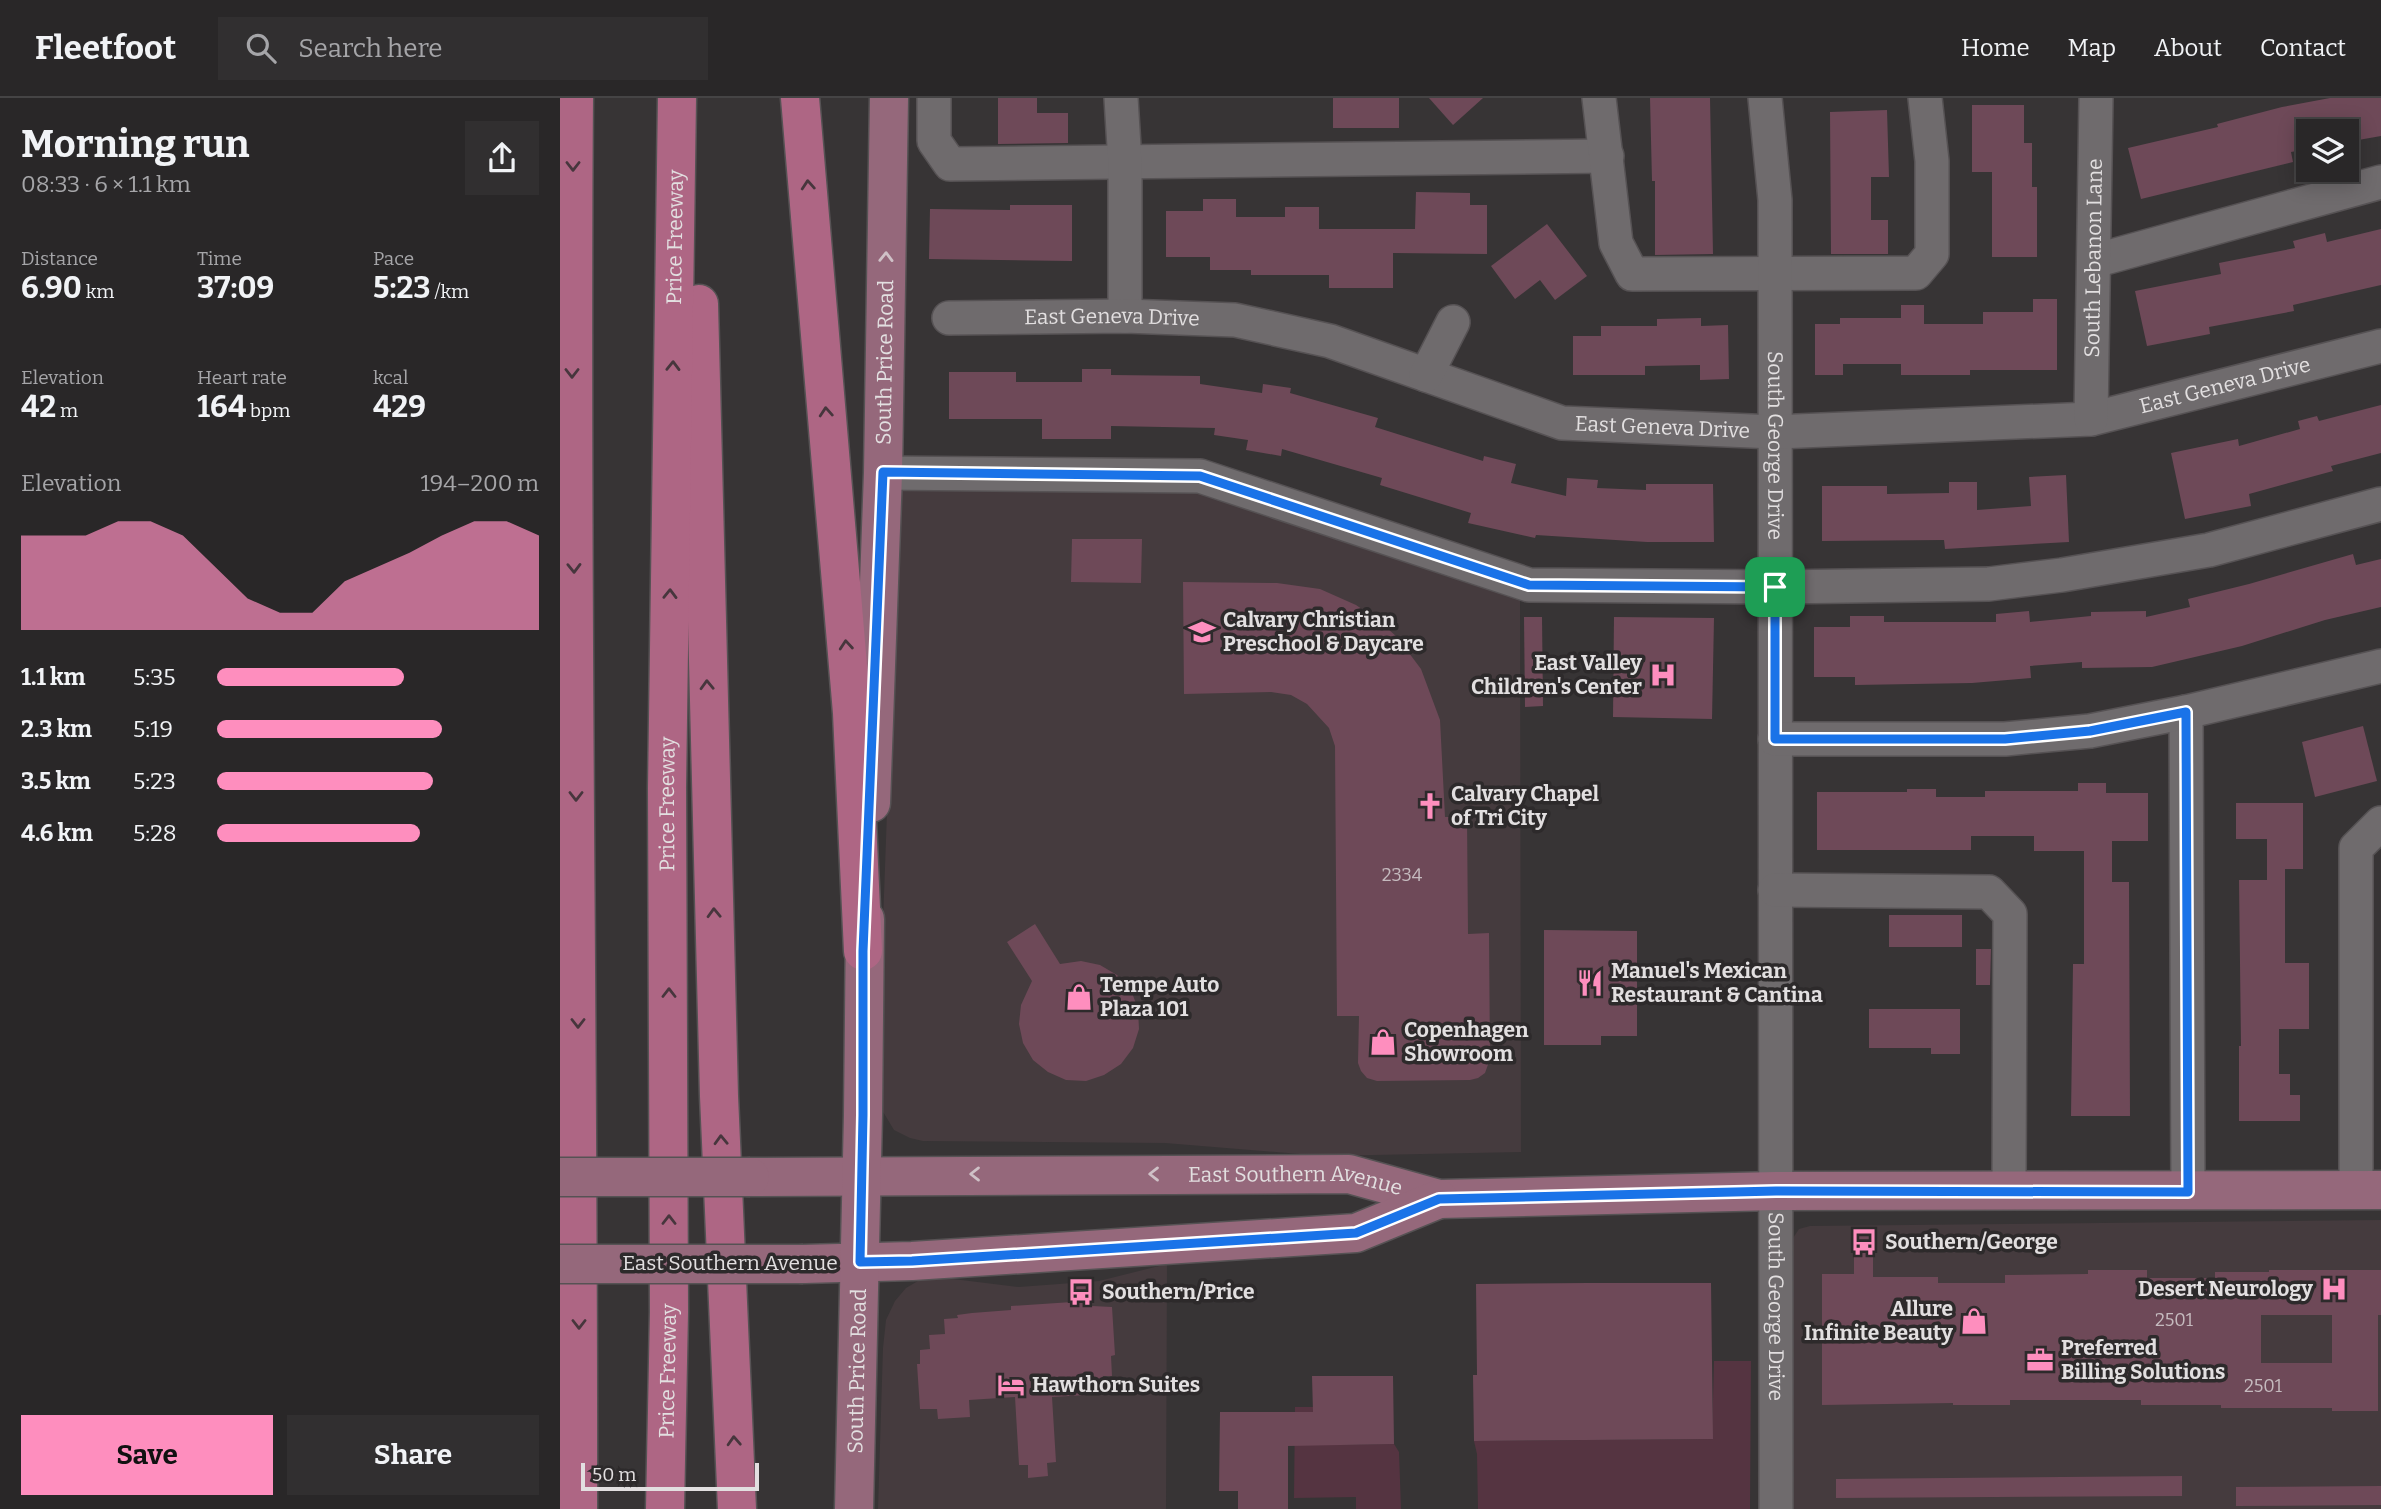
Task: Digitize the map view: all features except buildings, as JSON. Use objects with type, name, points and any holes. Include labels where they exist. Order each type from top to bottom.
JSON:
[{"type":"highway","points":[[574,98],[572,475],[579,1136],[578,1509]]},
{"type":"highway","name":"Price Freeway","points":[[665,1509],[669,1312],[667,788],[677,98]]},
{"type":"highway","points":[[800,98],[852,713],[863,951]]},
{"type":"highway","points":[[676,138],[699,308],[719,1096],[737,1509]]},
{"type":"highway","points":[[560,527],[572,475]]},
{"type":"main road","name":"South Price Road","points":[[854,1509],[862,1175],[863,951],[883,472],[889,98]]},
{"type":"main road","name":"East Southern Avenue","points":[[560,1177],[1349,1174],[1439,1199],[1776,1191],[2368,1191]]},
{"type":"main road","name":"East Southern Avenue","points":[[560,1264],[912,1261],[1356,1233],[1439,1199]]},
{"type":"street","points":[[934,98],[934,141],[950,164],[1607,156]]},
{"type":"street","points":[[1121,98],[1125,163],[1125,316]]},
{"type":"street","points":[[1599,98],[1616,243],[1632,274],[1916,273],[1932,254],[1932,161],[1925,98]]},
{"type":"street","name":"South George Drive","points":[[1765,98],[1775,200],[1776,1509]]},
{"type":"street","name":"South Lebanon Lane","points":[[2091,419],[2096,98]]},
{"type":"street","points":[[2094,261],[2381,182]]},
{"type":"street","name":"East Geneva Drive","points":[[949,318],[1125,316],[1235,320],[1330,341],[1562,423],[1775,432],[2091,419],[2381,346]]},
{"type":"street","points":[[1426,375],[1453,322]]},
{"type":"street","points":[[883,472],[1200,476],[1529,585],[1775,587],[1990,584],[2062,575],[2209,550],[2381,504]]},
{"type":"street","points":[[1775,739],[2005,739],[2090,731],[2186,712],[2381,666]]},
{"type":"street","points":[[2186,712],[2188,1192]]},
{"type":"street","points":[[2368,1191],[2357,848],[2381,823]]},
{"type":"street","points":[[1775,890],[1989,892],[2010,914],[2009,1191]]},
{"type":"shaded area","points":[[899,481],[1197,485],[1520,592],[1521,1152],[1324,1156],[1165,1143],[923,1141],[894,1130],[882,1110],[877,1088]]},
{"type":"shaded area","points":[[2381,1220],[2381,1509],[1790,1509],[1791,1241],[1799,1229],[1810,1226]]},
{"type":"shaded area","points":[[1167,1264],[1166,1509],[878,1509],[886,1320],[895,1301],[906,1288],[918,1281],[937,1277],[1019,1287],[1099,1281]]},
{"type":"shaded area","points":[[1714,1361],[1751,1361],[1750,1509],[1478,1509],[1477,1454],[1474,1441],[1712,1439]]},
{"type":"shaded area","points":[[1295,1407],[1313,1407],[1313,1445],[1394,1444],[1399,1452],[1401,1509],[1356,1509],[1356,1497],[1294,1498]]},
{"type":"place","name":"Calvary Christian Preschool & Daycare","points":[[1202,632]]},
{"type":"place","name":"East Valley Children's Center","points":[[1663,675]]},
{"type":"place","name":"Calvary Chapel of Tri City","points":[[1430,806]]},
{"type":"place","name":"Manuel's Mexican Restaurant & Cantina","points":[[1590,983]]},
{"type":"place","name":"Tempe Auto Plaza 101","points":[[1079,997]]},
{"type":"place","name":"Copenhagen Showroom","points":[[1383,1042]]},
{"type":"place","name":"Southern/George","points":[[1864,1242]]},
{"type":"place","name":"Desert Neurology","points":[[2334,1289]]},
{"type":"place","name":"Southern/Price","points":[[1081,1292]]},
{"type":"place","name":"Allure Infinite Beauty","points":[[1974,1321]]},
{"type":"place","name":"Preferred Billing Solutions","points":[[2040,1360]]},
{"type":"place","name":"Hawthorn Suites","points":[[1011,1385]]},
{"type":"route","points":[[883,472],[1200,476],[1529,585],[1775,587],[1775,739],[2005,739],[2090,731],[2186,712],[2188,1192],[1776,1191],[1439,1199],[1356,1233],[860,1262],[863,951],[883,472]]}]
